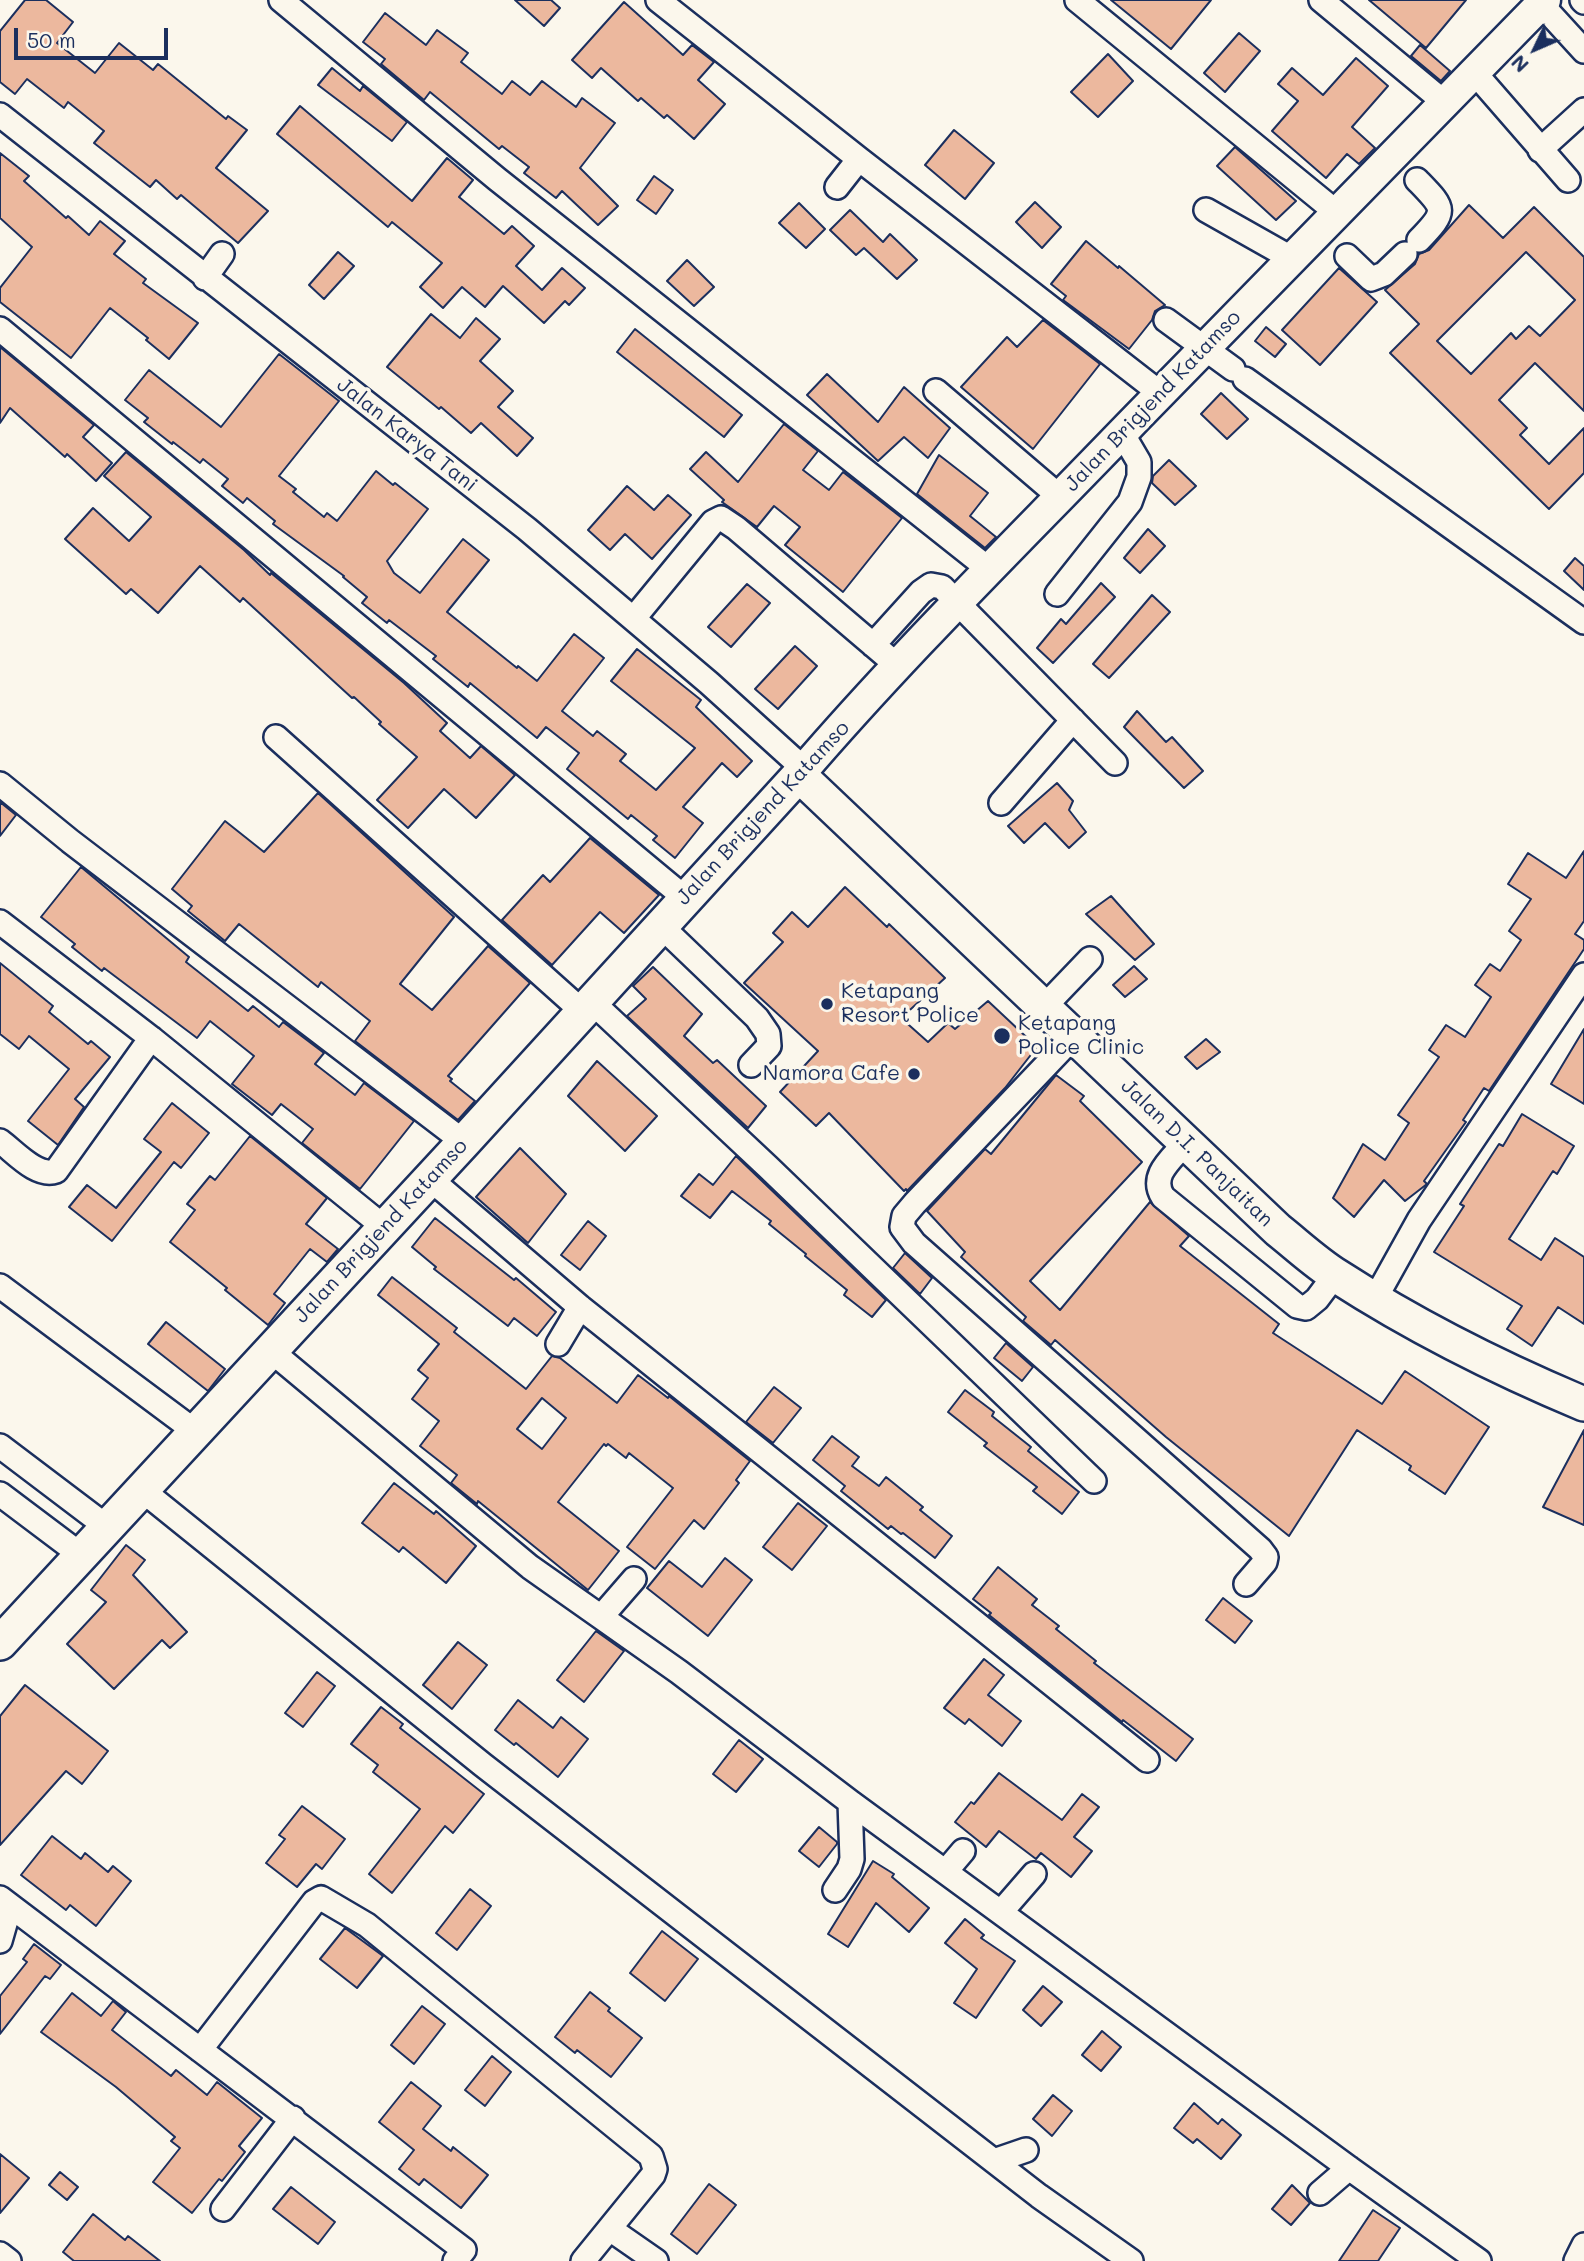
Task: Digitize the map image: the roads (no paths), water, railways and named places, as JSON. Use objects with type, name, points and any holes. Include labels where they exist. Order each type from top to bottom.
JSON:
[{"type":"highway","name":"Jalan Brigjend Katamso","points":[[0,1643],[464,1142],[801,772]]},
{"type":"highway","name":"Jalan D.I. Panjaitan","points":[[801,772],[1278,1230],[1335,1275],[1436,1335],[1516,1376],[1584,1404]]},
{"type":"main road","name":"Jalan Brigjend Katamso","points":[[801,772],[1059,497],[1291,258],[1335,235],[1406,170],[1444,102],[1543,2]]},
{"type":"street","points":[[281,0],[496,179],[990,570]]},
{"type":"street","points":[[658,0],[1160,393]]},
{"type":"street","points":[[1077,0],[1335,235],[1371,279],[1384,275],[1439,219],[1436,199],[1406,170]]},
{"type":"street","points":[[1321,0],[1444,102]]},
{"type":"street","points":[[1543,2],[1584,51]]},
{"type":"street","points":[[1474,72],[1568,180]]},
{"type":"street","points":[[1540,149],[1584,110]]},
{"type":"street","name":"Jalan Karya Tani","points":[[0,115],[527,529],[634,618],[801,772]]},
{"type":"street","points":[[837,187],[859,159]]},
{"type":"street","points":[[1206,210],[1291,258]]},
{"type":"street","points":[[205,278],[222,254]]},
{"type":"street","points":[[1166,320],[1584,622]]},
{"type":"street","points":[[0,329],[685,898]]},
{"type":"street","points":[[936,391],[1059,497]]},
{"type":"street","points":[[1057,594],[1130,502],[1139,477],[1139,462],[1122,433]]},
{"type":"street","points":[[634,618],[713,522],[721,518],[898,666]]},
{"type":"street","points":[[873,645],[921,592],[931,585],[942,587],[1115,763]]},
{"type":"street","points":[[1001,803],[1073,720]]},
{"type":"street","points":[[276,737],[768,1167],[1094,1481]]},
{"type":"street","points":[[0,784],[70,841],[464,1142]]},
{"type":"street","points":[[0,922],[151,1038],[384,1227]]},
{"type":"street","points":[[660,925],[757,1018],[768,1034],[769,1046],[751,1065]]},
{"type":"street","points":[[1044,1007],[1090,959]]},
{"type":"street","points":[[1376,1299],[1419,1220],[1584,975]]},
{"type":"street","points":[[1074,1035],[915,1203],[904,1216],[902,1227],[914,1243],[1260,1549],[1266,1557],[1265,1562],[1246,1584]]},
{"type":"street","points":[[0,1141],[38,1170],[52,1173],[56,1171],[151,1038]]},
{"type":"street","points":[[1186,1142],[1158,1177],[1157,1187],[1163,1197],[1297,1306],[1306,1308],[1317,1299],[1335,1275]]},
{"type":"street","points":[[429,1178],[580,1307],[1147,1760]]},
{"type":"street","points":[[0,1286],[196,1432]]},
{"type":"street","points":[[558,1344],[580,1307]]},
{"type":"street","points":[[270,1350],[530,1567],[679,1672],[850,1802],[1479,2261]]},
{"type":"street","points":[[0,1446],[107,1527]]},
{"type":"street","points":[[142,1490],[494,1774],[994,2161],[1131,2261]]},
{"type":"street","points":[[0,1494],[81,1555]]},
{"type":"street","points":[[601,1617],[634,1579]]},
{"type":"street","points":[[835,1890],[849,1869],[852,1859],[850,1802]]},
{"type":"street","points":[[946,1871],[963,1852]]},
{"type":"street","points":[[1001,1912],[1034,1874]]},
{"type":"street","points":[[201,2050],[314,1902],[321,1898],[329,1902],[367,1925],[646,2149],[654,2162],[653,2175],[583,2261]]},
{"type":"street","points":[[0,1941],[5,1902],[293,2118],[465,2257]]},
{"type":"street","points":[[223,2209],[293,2118]]},
{"type":"street","points":[[994,2161],[1026,2150]]},
{"type":"street","points":[[1320,2193],[1349,2168]]},
{"type":"street","points":[[610,2229],[656,2261]]},
{"type":"street","points":[[1576,2261],[1584,2245]]},
{"type":"street","points":[[0,2255],[9,2261]]},
{"type":"place","name":"Ketapang Resort Police","points":[[827,1004]]},
{"type":"place","name":"Ketapang Police Clinic","points":[[1002,1036]]},
{"type":"place","name":"Namora Cafe","points":[[914,1074]]}]
